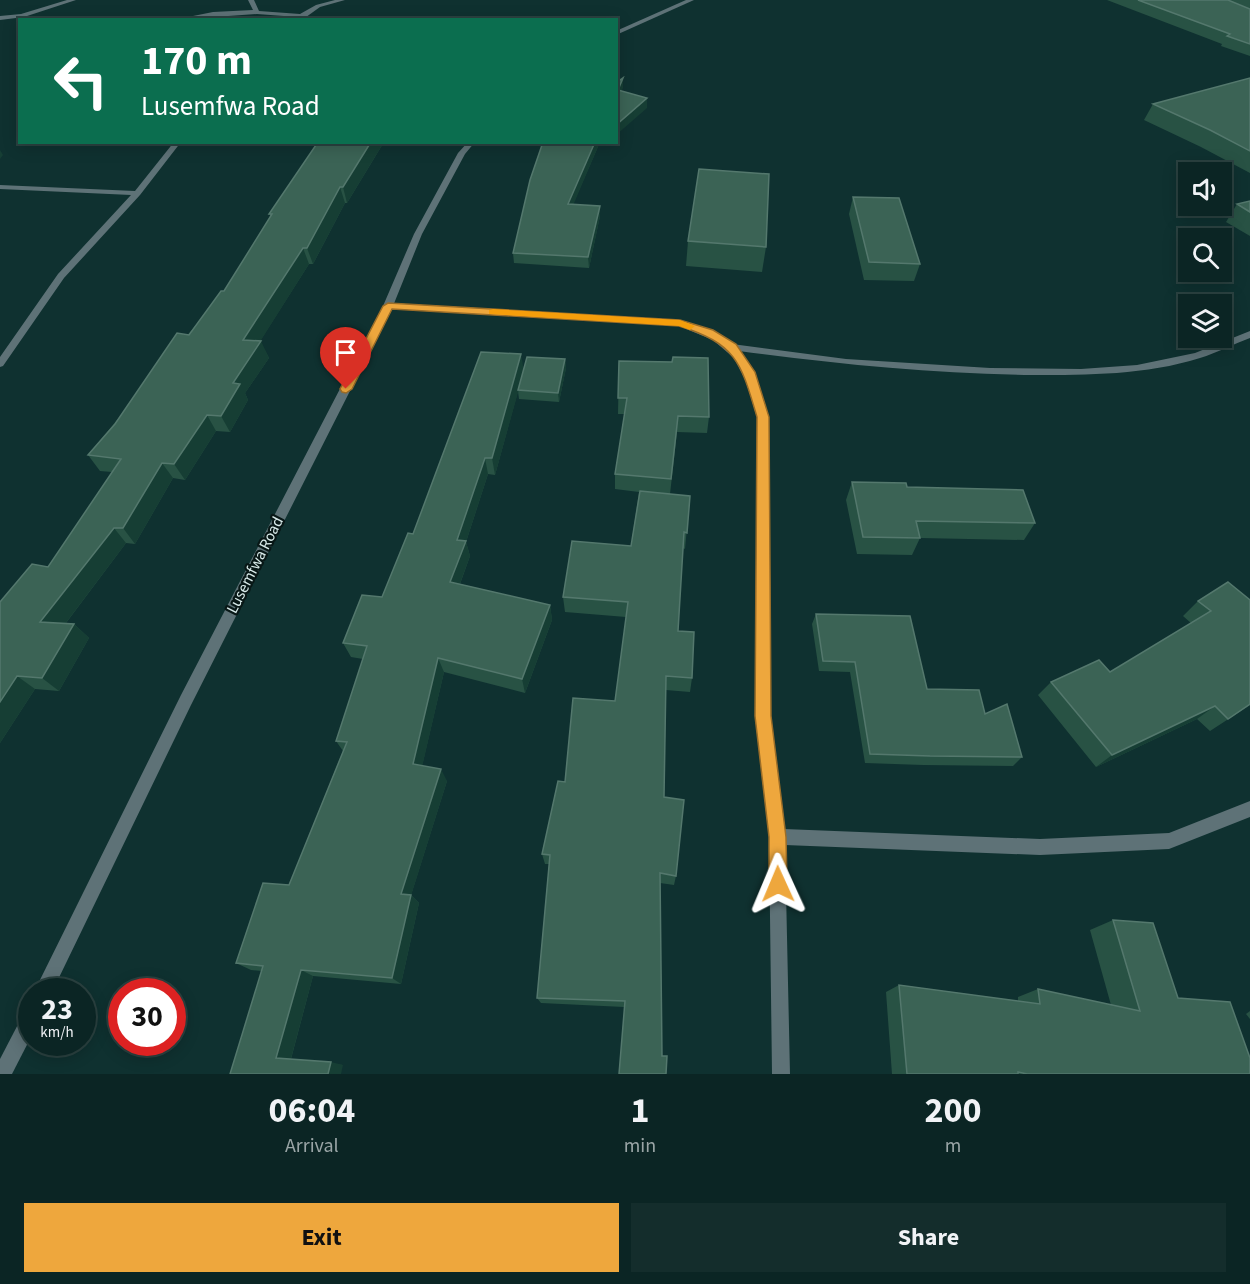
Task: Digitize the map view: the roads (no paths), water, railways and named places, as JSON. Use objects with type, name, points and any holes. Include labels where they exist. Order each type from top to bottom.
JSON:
[{"type":"street","points":[[0,18],[22,16],[73,0]]},
{"type":"street","points":[[251,0],[257,12]]},
{"type":"street","points":[[188,18],[213,14],[257,12],[300,18],[318,6],[342,0]]},
{"type":"street","points":[[618,32],[672,6],[691,0]]},
{"type":"street","points":[[22,16],[26,18]]},
{"type":"street","points":[[0,364],[61,276],[138,193],[176,144]]},
{"type":"street","name":"Lusemfwa Road","points":[[50,978],[186,700],[388,306],[418,234],[462,153],[470,144]]},
{"type":"street","points":[[0,187],[138,193]]},
{"type":"street","points":[[388,306],[680,323],[709,332],[732,347],[750,372],[763,417],[763,716],[777,837],[781,1074]]},
{"type":"street","points":[[732,347],[846,362],[990,371],[1081,372],[1137,368],[1197,356],[1250,334]]},
{"type":"street","points":[[777,837],[1040,847],[1169,840],[1250,809]]},
{"type":"street","points":[[2,1074],[18,1043]]}]
